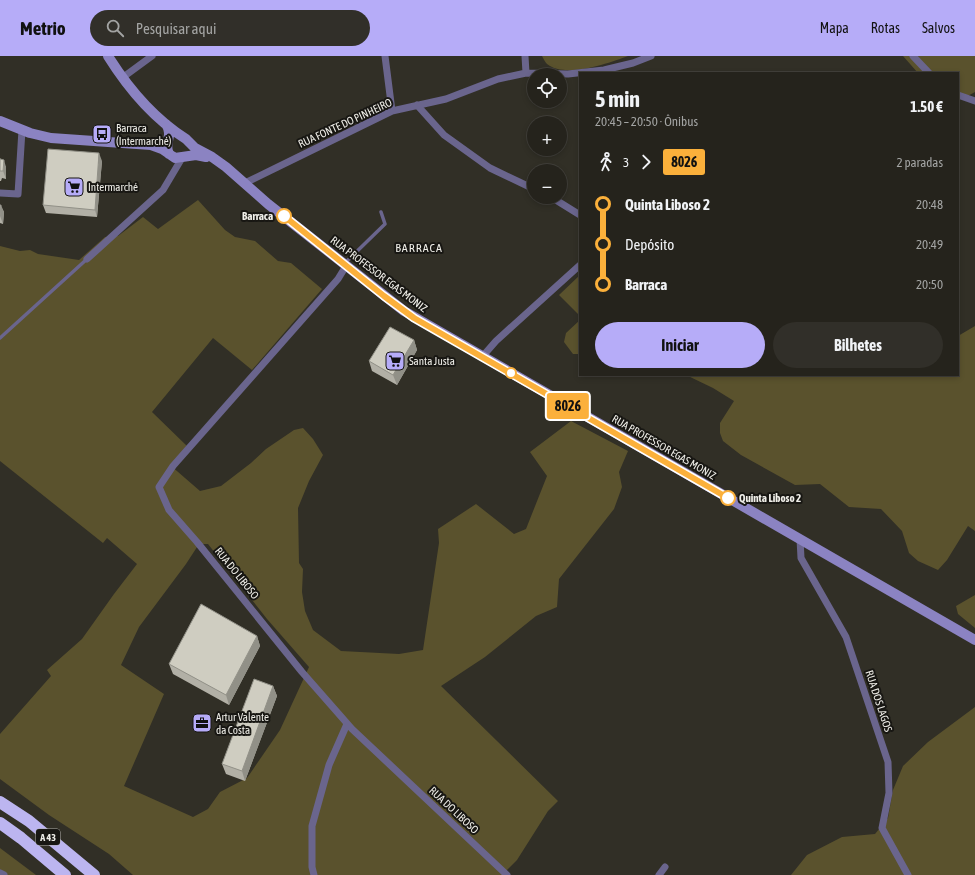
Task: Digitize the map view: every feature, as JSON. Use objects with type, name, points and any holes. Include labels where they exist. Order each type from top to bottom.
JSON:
[{"type":"highway","name":"A 43","points":[[0,802],[29,821],[94,875]]},
{"type":"highway","name":"A 43","points":[[0,823],[21,838],[65,875]]},
{"type":"main road","name":"RUA PROFESSOR EGAS MONIZ","points":[[108,56],[122,78],[141,101],[164,121],[199,151],[217,161],[245,183],[268,204],[404,311],[975,640]]},
{"type":"main road","points":[[0,121],[38,136],[51,138],[151,145],[160,144],[175,136],[186,139],[189,149],[186,156],[182,158],[175,158],[162,149],[151,145]]},
{"type":"main road","points":[[164,121],[170,132],[166,147],[169,154]]},
{"type":"main road","name":"RUA PROFESSOR EGAS MONIZ","points":[[182,158],[196,155],[217,161]]},
{"type":"street","points":[[122,78],[152,56]]},
{"type":"street","points":[[385,56],[392,111]]},
{"type":"street","points":[[525,56],[526,73]]},
{"type":"street","name":"RUA FONTE DO PINHEIRO","points":[[599,72],[615,71],[651,56]]},
{"type":"street","points":[[913,56],[928,72]]},
{"type":"street","name":"RUA FONTE DO PINHEIRO","points":[[245,183],[392,111],[446,99],[498,79],[526,73],[579,73]]},
{"type":"street","points":[[959,95],[975,101]]},
{"type":"street","points":[[417,106],[444,135],[484,164],[527,186]]},
{"type":"street","points":[[0,193],[18,194],[22,130]]},
{"type":"street","points":[[169,154],[173,167],[173,174]]},
{"type":"street","points":[[87,259],[163,190],[182,158]]},
{"type":"street","points":[[562,204],[579,214]]},
{"type":"street","name":"RUA DO LIBOSO","points":[[346,266],[338,279],[173,466],[159,487],[168,510],[197,542],[302,672],[347,724],[507,875]]},
{"type":"street","points":[[482,357],[496,341],[579,266]]},
{"type":"street","name":"RUA DOS LAGOS","points":[[800,539],[801,558],[846,637],[888,762],[889,793],[882,828],[908,875]]},
{"type":"street","points":[[314,875],[312,867],[312,826],[328,765],[347,724]]},
{"type":"street","points":[[659,875],[665,866]]},
{"type":"street","points":[[0,873],[4,875]]},
{"type":"lane","points":[[346,266],[347,260],[385,224],[381,212]]},
{"type":"lane","points":[[0,338],[87,259]]},
{"type":"shaded area","points":[[542,56],[628,56],[599,66],[576,70],[555,68],[547,64]]},
{"type":"shaded area","points":[[903,56],[975,56],[975,92],[964,98],[959,96],[959,72],[917,72]]},
{"type":"shaded area","points":[[198,200],[225,230],[235,237],[255,241],[278,261],[291,263],[322,289],[252,370],[213,338],[152,412],[188,447],[170,465],[200,491],[221,486],[251,463],[266,449],[294,430],[303,428],[313,439],[323,455],[309,481],[298,508],[299,563],[303,569],[302,592],[305,611],[313,630],[341,651],[399,654],[423,650],[439,543],[438,529],[476,504],[514,534],[526,529],[547,476],[530,452],[571,421],[628,451],[619,472],[622,487],[614,509],[559,579],[557,607],[536,616],[485,657],[441,686],[558,801],[548,811],[517,860],[502,875],[133,875],[109,854],[49,815],[0,779],[0,734],[51,676],[47,670],[82,639],[137,564],[107,538],[103,543],[0,461],[0,246],[20,251],[30,250],[38,254],[79,260],[105,237],[118,236],[143,217],[158,229]],"holes":[[[199,544],[208,544],[267,619],[309,667],[280,730],[247,778],[220,792],[208,809],[193,817],[124,786],[164,694],[121,665],[139,627]]]},
{"type":"shaded area","points":[[579,276],[579,315],[559,295]]},
{"type":"shaded area","points":[[579,321],[579,354],[573,354],[564,342],[566,333]]},
{"type":"shaded area","points":[[975,326],[975,531],[968,526],[947,560],[938,570],[918,561],[909,553],[902,531],[881,509],[849,507],[820,484],[795,485],[741,455],[723,441],[720,433],[720,423],[734,401],[713,388],[688,376],[959,376],[959,335]]},
{"type":"shaded area","points":[[975,595],[975,628],[958,614],[956,606]]},
{"type":"shaded area","points":[[975,707],[975,875],[791,875],[807,855],[842,837],[875,834],[888,818],[893,790],[903,766],[928,742]]},
{"type":"shaded area","points":[[0,848],[36,875],[0,875]]},
{"type":"building","name":"Intermarché","points":[[48,149],[99,153],[95,210],[43,205]]},
{"type":"building","points":[[0,159],[4,160],[3,171],[0,171]]},
{"type":"building","points":[[390,327],[414,340],[393,375],[369,361]]},
{"type":"building","points":[[201,604],[257,636],[226,695],[169,664]]},
{"type":"building","points":[[254,679],[273,686],[242,771],[222,764]]},
{"type":"bus line","name":"8026","points":[[284,216],[384,296],[414,318],[728,498]]},
{"type":"place","name":"Barraca (Intermarché)","points":[[102,134]]},
{"type":"place","name":"Intermarché","points":[[74,187]]},
{"type":"place","name":"Barraca","points":[[284,216]]},
{"type":"place","name":"Santa Justa","points":[[395,361]]},
{"type":"place","name":"Quinta Liboso 2","points":[[728,498]]},
{"type":"place","name":"Artur Valente da Costa","points":[[202,723]]},
{"type":"district","name":"BARRACA","points":[[419,248]]}]
